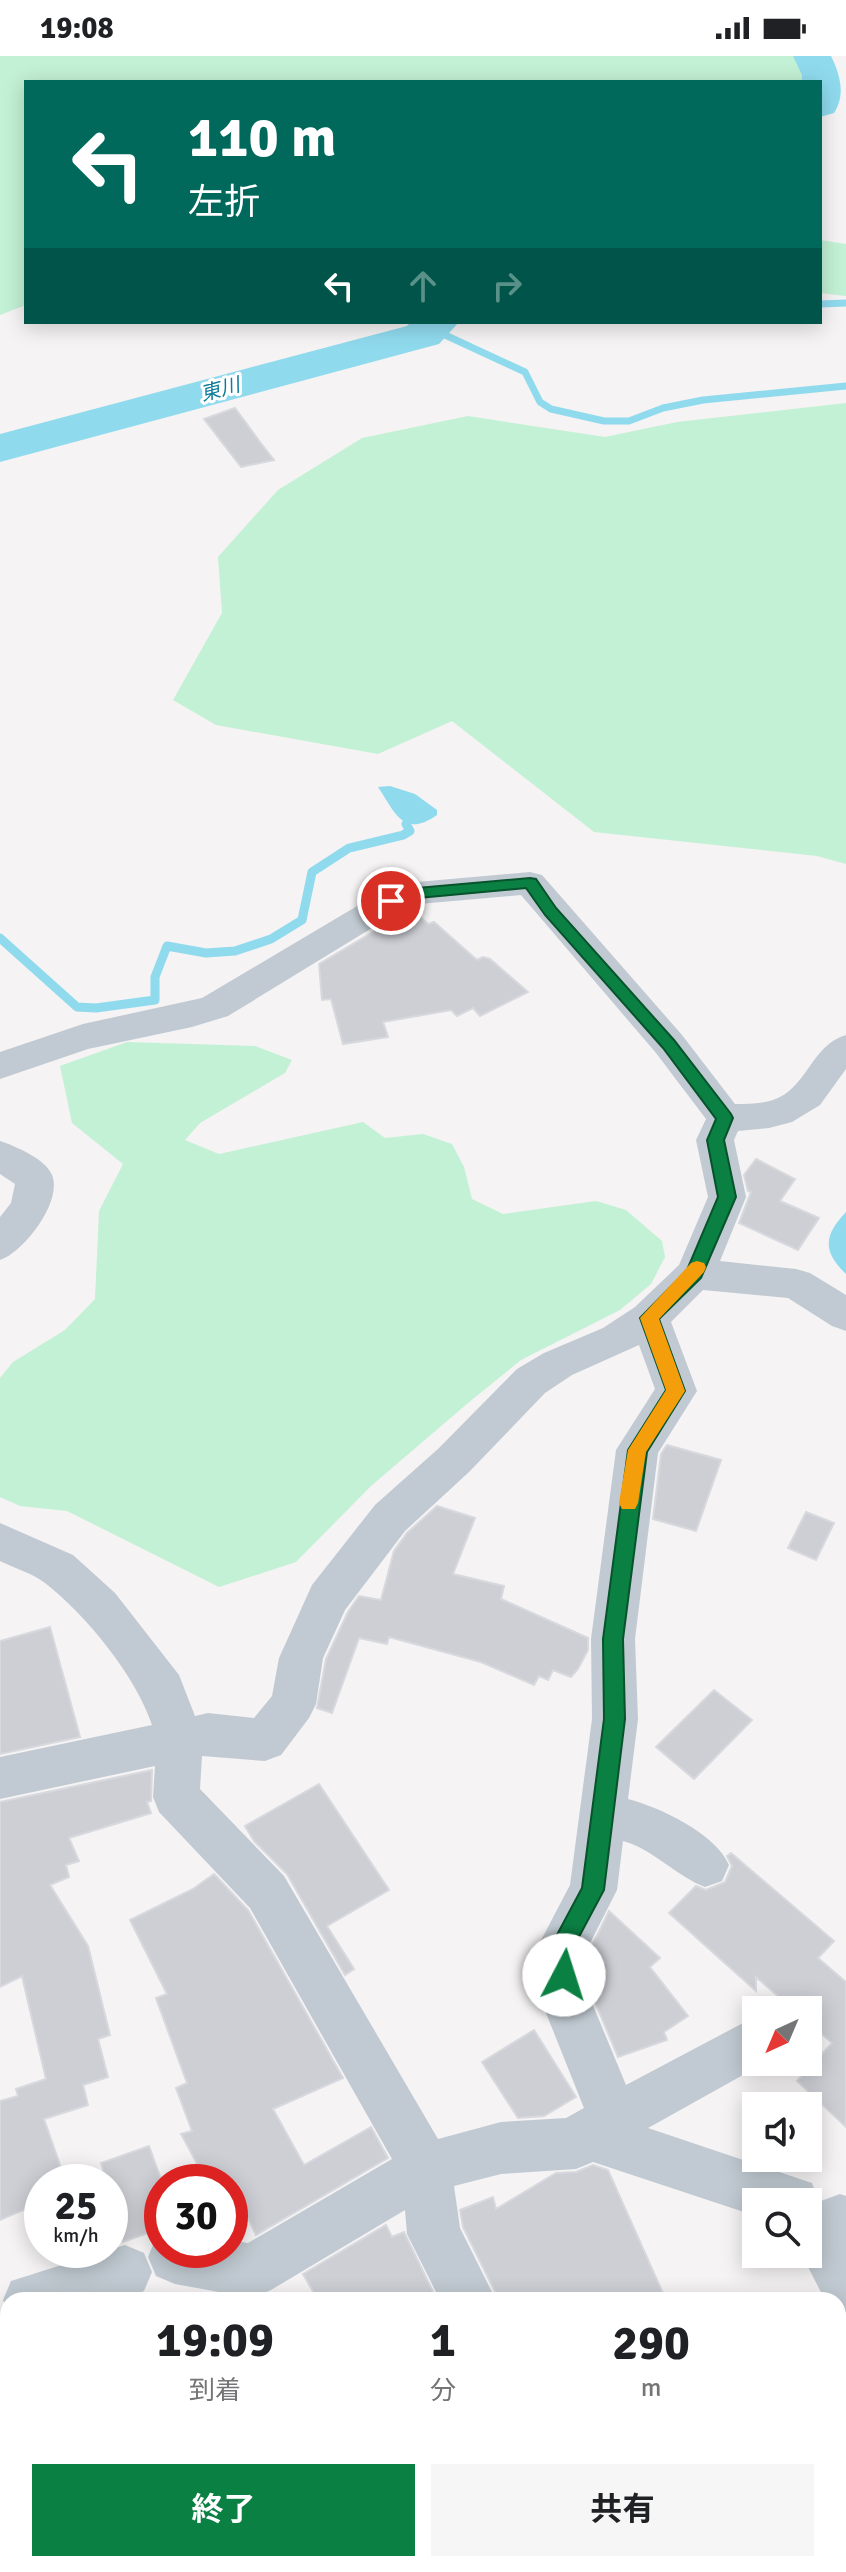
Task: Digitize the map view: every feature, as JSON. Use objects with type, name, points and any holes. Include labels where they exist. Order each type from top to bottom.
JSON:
[{"type":"street","points":[[0,1066],[83,1037],[192,1015],[215,1007],[391,901],[417,893],[530,883],[551,911],[669,1044],[725,1118]]},
{"type":"street","points":[[725,1118],[764,1116],[791,1109],[809,1095],[829,1060],[846,1048]]},
{"type":"street","points":[[0,1778],[208,1734],[265,1740],[293,1704],[301,1658],[328,1598],[390,1518],[454,1460],[531,1381],[558,1364],[617,1339],[649,1318],[695,1274],[727,1197],[715,1140],[725,1118]]},
{"type":"street","points":[[0,1155],[35,1178],[30,1207],[0,1245]]},
{"type":"street","points":[[695,1274],[796,1284],[846,1315]]},
{"type":"street","points":[[600,2126],[567,2003],[562,1946],[593,1890],[615,1719],[613,1639],[637,1450],[676,1391],[649,1318]]},
{"type":"street","points":[[0,1541],[58,1568],[99,1606],[163,1689],[180,1741],[176,1797],[267,1892],[426,2168],[434,2234],[465,2292]]},
{"type":"street","points":[[603,1814],[647,1826],[705,1865]]},
{"type":"street","points":[[236,2268],[252,2271],[426,2168],[501,2148],[576,2143],[600,2126],[742,2049]]},
{"type":"street","points":[[600,2126],[764,2188]]},
{"type":"street","points":[[822,2210],[834,2265],[846,2285]]},
{"type":"street","points":[[57,2292],[125,2272]]},
{"type":"green space","points":[[0,56],[799,56],[805,80],[24,80],[24,306],[0,315]]},
{"type":"green space","points":[[822,240],[846,244],[846,296],[822,293]]},
{"type":"green space","points":[[846,403],[846,864],[817,856],[594,832],[452,721],[378,754],[216,725],[173,700],[222,613],[218,557],[278,490],[362,438],[468,416],[605,437],[677,422]]},
{"type":"green space","points":[[127,1042],[255,1046],[292,1060],[285,1073],[200,1123],[185,1140],[219,1154],[363,1122],[385,1138],[423,1134],[452,1144],[464,1167],[472,1199],[503,1214],[596,1201],[626,1210],[662,1241],[665,1257],[651,1284],[620,1310],[521,1360],[468,1403],[371,1486],[296,1562],[219,1587],[67,1511],[20,1506],[0,1497],[0,1378],[13,1362],[65,1330],[95,1299],[99,1211],[123,1164],[72,1123],[60,1066]]},
{"type":"water","points":[[146,402],[158,411],[24,446],[24,452],[0,452],[0,440],[14,434],[19,437]]},
{"type":"water","points":[[390,786],[415,794],[437,810],[437,815],[416,824],[401,819],[378,787]]},
{"type":"water","points":[[846,1212],[846,1274],[833,1258],[829,1244],[833,1229]]},
{"type":"building","points":[[235,408],[274,460],[241,467],[204,419]]},
{"type":"building","points":[[412,909],[428,924],[434,922],[477,960],[483,957],[490,959],[528,992],[480,1016],[473,1008],[457,1016],[451,1010],[383,1022],[388,1037],[343,1044],[331,999],[322,1000],[319,964]]},
{"type":"building","points":[[756,1159],[795,1179],[780,1201],[819,1218],[798,1250],[739,1223],[751,1192],[744,1175]]},
{"type":"building","points":[[667,1445],[721,1460],[696,1531],[653,1519],[661,1454]]},
{"type":"building","points":[[437,1506],[475,1518],[453,1574],[504,1586],[501,1599],[588,1638],[588,1650],[578,1669],[571,1677],[553,1670],[548,1680],[539,1676],[534,1685],[481,1662],[389,1637],[387,1644],[359,1638],[332,1713],[317,1708],[326,1659],[348,1612],[359,1596],[381,1600],[394,1551],[407,1533]]},
{"type":"building","points":[[806,1512],[834,1523],[816,1560],[788,1548]]},
{"type":"building","points":[[50,1627],[80,1737],[0,1754],[0,1641]]},
{"type":"building","points":[[714,1690],[752,1720],[694,1779],[656,1747]]},
{"type":"building","points":[[152,1770],[151,1801],[147,1802],[151,1813],[69,1838],[79,1861],[66,1865],[69,1877],[50,1885],[88,1946],[110,2035],[98,2039],[108,2077],[83,2085],[88,2105],[44,2119],[60,2164],[24,2164],[24,2210],[0,2220],[0,2101],[18,2096],[16,2089],[46,2079],[22,1976],[0,1987],[0,1802]]},
{"type":"building","points":[[319,1784],[389,1890],[327,1926],[354,1969],[345,1975],[287,1874],[254,1841],[245,1826]]},
{"type":"building","points":[[731,1853],[834,1941],[818,1958],[846,1982],[846,2127],[822,2104],[822,2092],[809,2092],[797,2081],[802,2076],[822,2076],[822,2054],[832,2043],[822,2034],[822,1996],[778,1996],[756,1977],[756,1991],[669,1913],[696,1886],[706,1890],[725,1882],[732,1866],[727,1856]]},
{"type":"building","points":[[214,1874],[248,1910],[343,2078],[273,2109],[304,2165],[371,2127],[388,2158],[256,2235],[248,2218],[248,2164],[197,2164],[181,2134],[192,2131],[176,2088],[187,2083],[156,1998],[167,1994],[130,1920],[193,1889]]},
{"type":"building","points":[[609,1911],[660,1958],[650,1967],[688,2016],[664,2032],[667,2040],[618,2057],[595,2002],[590,1950]]},
{"type":"building","points":[[534,2030],[576,2097],[544,2116],[518,2118],[482,2062]]},
{"type":"building","points":[[149,2146],[156,2164],[144,2164],[144,2234],[128,2240],[128,2164],[101,2163]]},
{"type":"building","points":[[593,2165],[608,2170],[662,2292],[495,2292],[463,2227],[460,2210],[493,2197],[496,2209],[556,2173],[576,2172]]},
{"type":"building","points":[[386,2225],[392,2237],[404,2232],[433,2292],[313,2292],[303,2274]]},
{"type":"waterway","name":"東川","points":[[812,56],[821,80]]},
{"type":"waterway","points":[[822,304],[846,303]]},
{"type":"waterway","name":"東川","points":[[0,448],[423,335],[435,324]]},
{"type":"waterway","points":[[430,328],[525,372],[540,402],[551,409],[604,421],[629,421],[663,408],[703,400],[846,386]]},
{"type":"waterway","points":[[0,938],[77,1007],[96,1008],[155,1000],[155,977],[167,946],[206,953],[235,951],[271,939],[302,920],[312,872],[349,848],[403,835],[410,831],[406,824]]},
{"type":"slow traffic","points":[[628,1503],[637,1450],[676,1391],[649,1318],[695,1274],[697,1267]]},
{"type":"route","points":[[391,901],[417,893],[530,883],[551,911],[669,1044],[725,1118],[715,1140],[727,1197],[695,1274],[649,1318],[676,1391],[637,1450],[613,1639],[615,1719],[593,1890],[562,1946],[564,1975]]}]
